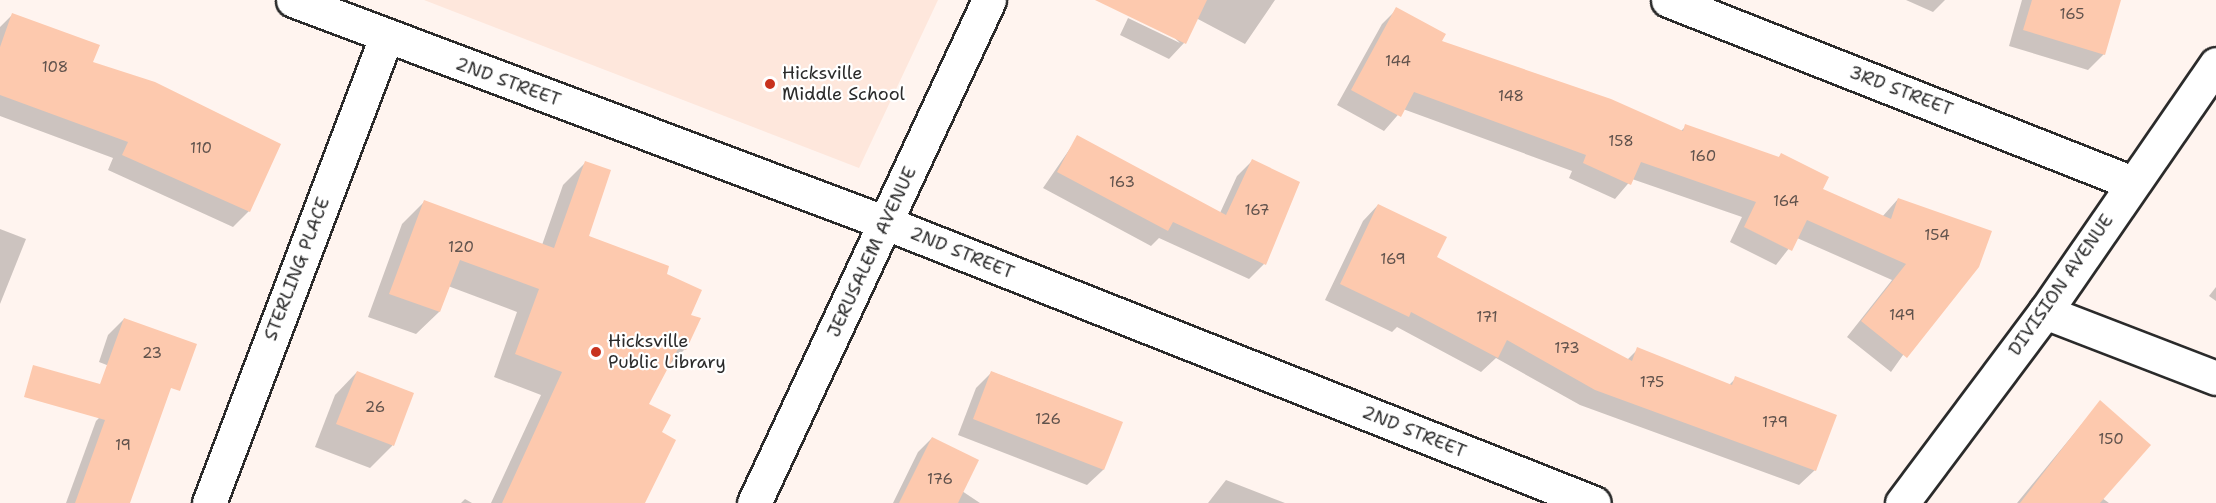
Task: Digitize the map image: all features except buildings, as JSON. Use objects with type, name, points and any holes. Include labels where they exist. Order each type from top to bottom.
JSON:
[{"type":"street","name":"2ND STREET","points":[[293,0],[886,223],[1594,503]]},
{"type":"street","name":"JERUSALEM AVENUE","points":[[754,503],[989,0]]},
{"type":"street","name":"3RD STREET","points":[[1668,0],[2133,183]]},
{"type":"street","name":"STERLING PLACE","points":[[209,503],[386,36]]},
{"type":"street","name":"DIVISION AVENUE","points":[[1902,503],[2045,312],[2216,64]]},
{"type":"street","points":[[2045,312],[2216,378]]},
{"type":"shaded area","name":"Hicksville Middle School","points":[[424,0],[938,0],[859,168]]},
{"type":"place","name":"Hicksville Middle School","points":[[770,84]]},
{"type":"place","name":"Hicksville Public Library","points":[[596,352]]}]
